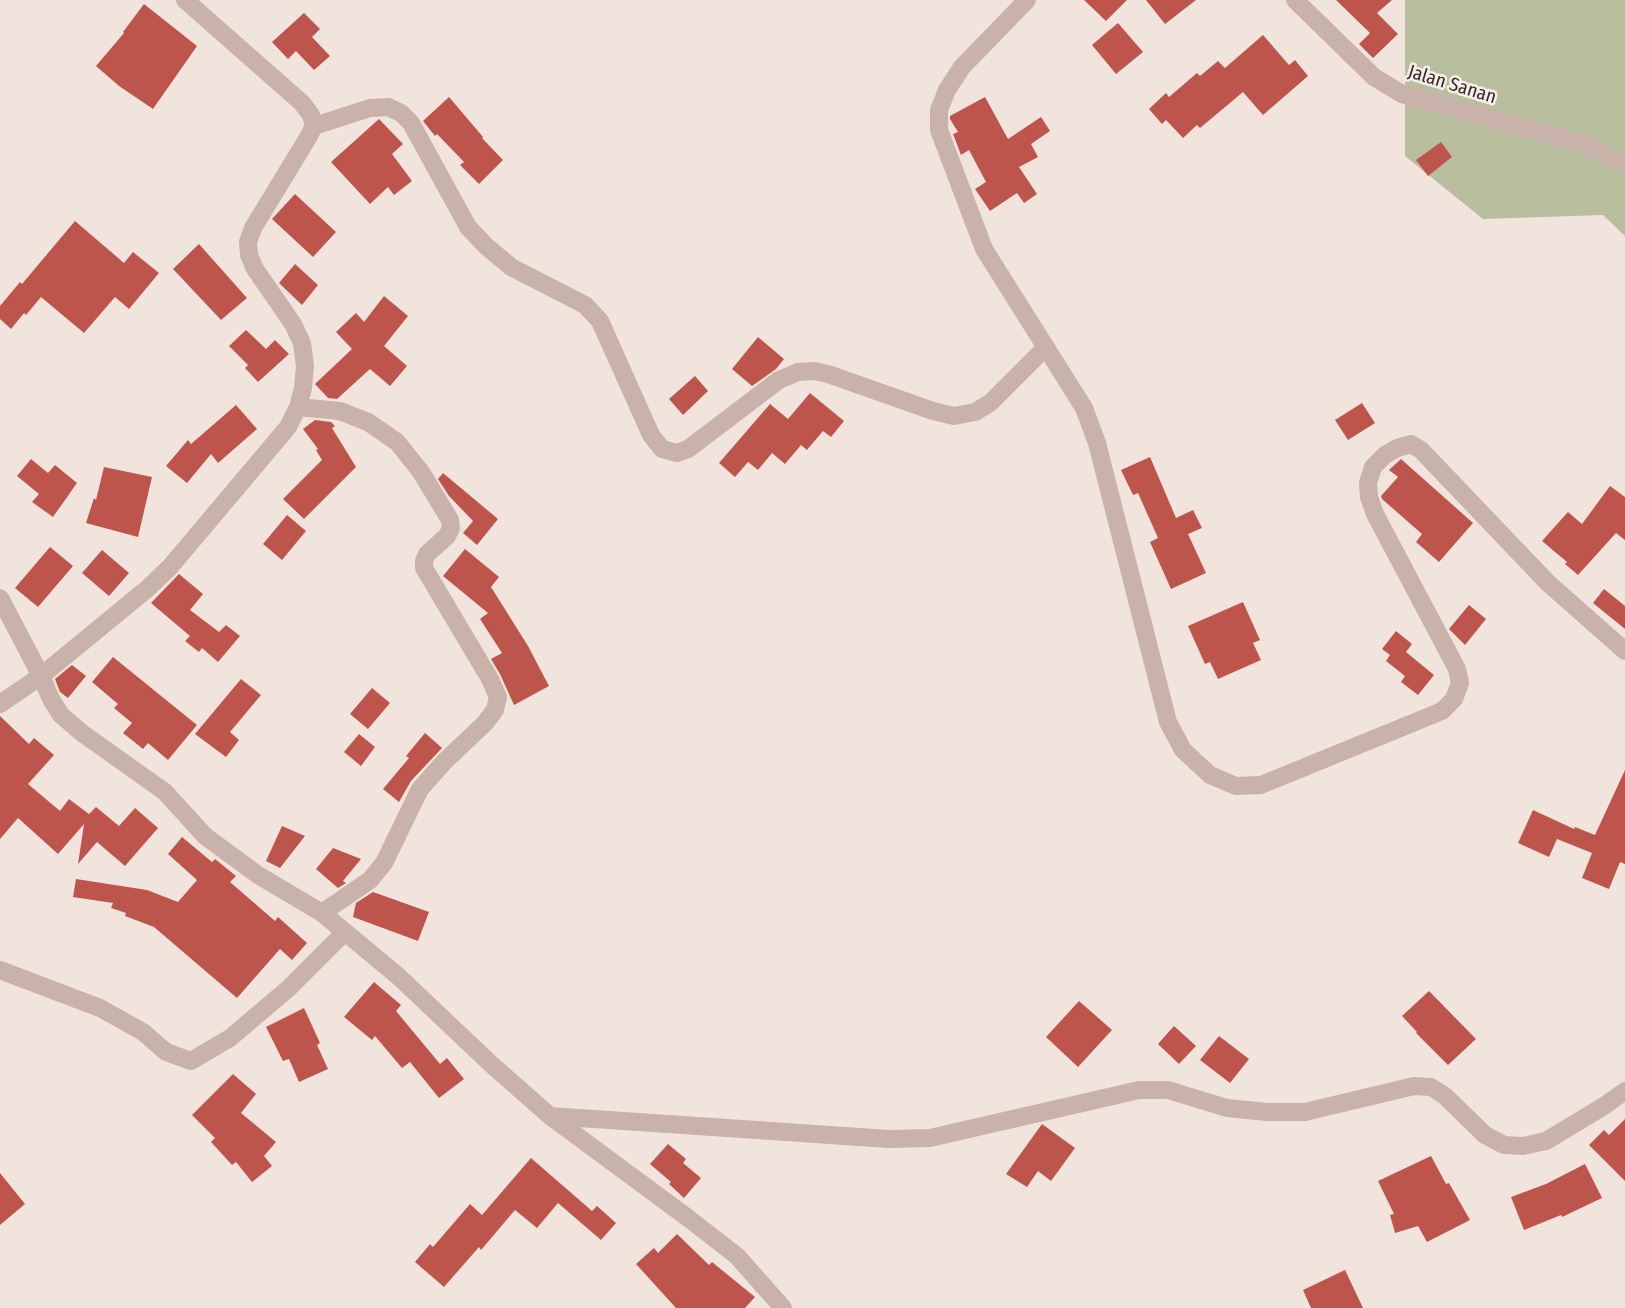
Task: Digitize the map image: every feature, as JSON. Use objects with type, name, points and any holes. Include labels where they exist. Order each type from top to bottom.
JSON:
[{"type":"street","points":[[185,0],[302,103],[311,115],[314,126]]},
{"type":"street","points":[[1027,0],[962,66],[947,90],[939,110],[939,130],[984,249],[1084,408],[1097,443],[1168,722],[1183,750],[1210,775],[1236,786],[1261,785],[1442,711],[1454,699],[1460,683],[1457,669],[1368,497],[1368,483],[1373,467],[1385,455],[1411,444],[1421,450],[1548,583],[1625,651]]},
{"type":"street","name":"Jalan Sanan","points":[[1295,0],[1374,77],[1402,94],[1579,143],[1625,164]]},
{"type":"street","points":[[0,704],[41,676],[170,567],[288,427],[298,407],[303,388],[305,366],[302,343],[293,324],[255,269],[249,255],[248,242],[253,228],[314,126],[370,108],[388,107],[401,113],[411,123],[468,227],[485,246],[511,267],[585,305],[600,321],[650,435],[662,449],[677,453],[688,449],[779,380],[798,372],[828,374],[954,416],[975,412],[990,403],[1046,347]]},
{"type":"street","points":[[298,407],[340,411],[368,422],[397,442],[421,472],[450,520],[451,528],[447,536],[427,554],[424,568],[498,697],[495,710],[485,723],[420,789],[384,863],[370,880],[322,913]]},
{"type":"street","points":[[0,598],[61,715],[165,792],[205,836],[258,875],[322,913],[398,976],[492,1065],[551,1116],[737,1256],[783,1308]]},
{"type":"street","points":[[0,970],[100,1008],[143,1032],[166,1052],[191,1061],[230,1038],[289,988],[345,932]]},
{"type":"street","points":[[551,1116],[903,1139],[930,1138],[1139,1090],[1168,1090],[1227,1108],[1305,1112],[1414,1086],[1431,1087],[1445,1096],[1485,1135],[1504,1144],[1523,1146],[1546,1141],[1625,1091]]},
{"type":"green space","points":[[1405,0],[1625,0],[1625,236],[1603,215],[1483,219],[1405,156]]},
{"type":"building","points":[[1084,0],[1127,0],[1106,21]]},
{"type":"building","points":[[1146,0],[1196,0],[1165,24]]},
{"type":"building","points":[[1336,0],[1392,0],[1377,13],[1398,34],[1373,58],[1359,44],[1370,33]]},
{"type":"building","points":[[144,4],[197,46],[153,109],[119,86],[96,66]]},
{"type":"building","points":[[304,13],[320,29],[312,37],[330,56],[314,70],[296,51],[288,59],[272,42]]},
{"type":"building","points":[[1118,23],[1143,52],[1116,74],[1092,45]]},
{"type":"building","points":[[1263,35],[1289,65],[1295,60],[1308,76],[1263,115],[1243,92],[1200,128],[1197,125],[1183,138],[1166,120],[1162,124],[1149,109],[1166,93],[1169,97],[1197,73],[1200,76],[1218,61],[1225,68]]},
{"type":"building","points":[[449,97],[503,160],[479,184],[460,165],[464,162],[437,134],[435,136],[423,121]]},
{"type":"building","points":[[985,97],[1008,139],[1041,117],[1050,131],[1031,144],[1038,157],[1019,167],[1037,194],[1024,203],[1017,193],[990,211],[975,189],[986,182],[969,150],[961,155],[953,134],[958,132],[950,119],[950,116]]},
{"type":"building","points":[[379,119],[403,144],[392,154],[412,181],[394,195],[388,187],[370,204],[331,162]]},
{"type":"building","points":[[1441,142],[1452,157],[1428,176],[1416,160]]},
{"type":"building","points":[[295,194],[336,232],[313,257],[272,219]]},
{"type":"building","points":[[75,221],[124,263],[133,252],[159,273],[129,309],[115,297],[84,333],[41,297],[11,329],[0,319],[0,306]]},
{"type":"building","points":[[199,244],[247,298],[221,320],[173,269]]},
{"type":"building","points":[[295,264],[318,285],[302,305],[279,283]]},
{"type":"building","points":[[384,296],[408,316],[384,346],[407,366],[390,386],[370,369],[337,399],[328,398],[315,384],[352,349],[336,332],[356,313],[364,322]]},
{"type":"building","points":[[246,330],[266,349],[275,340],[289,354],[258,382],[245,368],[248,365],[229,346]]},
{"type":"building","points":[[758,337],[784,359],[776,369],[752,386],[732,369]]},
{"type":"building","points":[[695,376],[708,391],[683,415],[669,399]]},
{"type":"building","points":[[810,393],[844,421],[831,437],[823,431],[807,450],[801,445],[785,464],[772,453],[758,470],[748,462],[735,477],[719,463],[770,404],[788,419]]},
{"type":"building","points":[[1362,403],[1375,423],[1348,440],[1335,420]]},
{"type":"building","points":[[236,405],[257,429],[218,463],[211,454],[187,483],[166,466],[188,440],[191,444]]},
{"type":"building","points":[[315,420],[331,422],[335,426],[332,428],[356,467],[304,519],[283,499],[322,460],[316,450],[318,449],[303,429]]},
{"type":"building","points":[[1150,457],[1176,518],[1193,510],[1202,528],[1188,534],[1206,573],[1171,589],[1150,542],[1158,538],[1138,493],[1133,495],[1121,470]]},
{"type":"building","points":[[31,459],[48,473],[55,465],[77,483],[53,517],[32,502],[39,494],[17,476]]},
{"type":"building","points":[[1401,459],[1473,523],[1439,562],[1416,542],[1422,534],[1382,499],[1381,496],[1398,477],[1389,470]]},
{"type":"building","points":[[104,467],[152,477],[138,537],[86,523],[94,498],[96,500]]},
{"type":"building","points":[[443,473],[498,519],[477,545],[463,533],[473,521],[449,496],[438,479]]},
{"type":"building","points":[[1610,486],[1625,497],[1625,540],[1616,533],[1578,575],[1542,541],[1568,512],[1582,524]]},
{"type":"building","points":[[287,515],[306,531],[282,560],[263,544]]},
{"type":"building","points":[[50,547],[73,566],[38,607],[15,588]]},
{"type":"building","points":[[465,549],[499,577],[491,587],[528,646],[549,686],[514,705],[491,659],[502,653],[480,619],[488,613],[443,576]]},
{"type":"building","points":[[102,550],[129,573],[109,596],[82,573]]},
{"type":"building","points":[[179,574],[203,594],[190,610],[219,632],[226,625],[240,636],[218,662],[202,648],[199,652],[185,641],[190,636],[151,603]]},
{"type":"building","points":[[1604,589],[1625,606],[1625,629],[1593,603]]},
{"type":"building","points":[[1243,602],[1260,640],[1253,643],[1261,660],[1218,679],[1210,662],[1205,664],[1188,626]]},
{"type":"building","points":[[1469,605],[1486,619],[1465,645],[1449,629]]},
{"type":"building","points":[[1396,631],[1412,644],[1406,652],[1434,675],[1418,695],[1401,682],[1405,676],[1386,661],[1390,655],[1382,649]]},
{"type":"building","points":[[113,657],[197,725],[168,760],[148,743],[143,749],[123,733],[132,723],[114,708],[118,704],[92,682]]},
{"type":"building","points":[[72,665],[86,676],[68,698],[60,692],[55,679]]},
{"type":"building","points":[[241,679],[261,695],[230,732],[239,740],[226,757],[195,734]]},
{"type":"building","points":[[372,688],[390,703],[368,729],[350,714]]},
{"type":"building","points":[[0,716],[29,744],[34,738],[54,755],[28,784],[60,811],[69,799],[89,814],[96,807],[119,826],[135,808],[158,828],[125,866],[97,842],[78,864],[84,824],[58,854],[18,818],[0,839]]},
{"type":"building","points":[[425,733],[442,748],[411,781],[399,802],[383,789],[409,758],[406,756]]},
{"type":"building","points":[[359,734],[375,747],[361,766],[344,752]]},
{"type":"building","points":[[1625,770],[1625,864],[1620,862],[1609,889],[1582,878],[1592,853],[1557,839],[1549,857],[1518,843],[1533,810],[1574,829],[1575,827],[1595,835]]},
{"type":"building","points":[[282,826],[305,836],[280,868],[266,861]]},
{"type":"building","points":[[182,837],[212,862],[215,859],[236,876],[230,882],[275,921],[278,917],[307,943],[292,960],[280,949],[237,998],[154,927],[111,908],[113,903],[73,897],[76,879],[147,890],[178,902],[197,880],[168,854]]},
{"type":"building","points":[[333,848],[361,859],[343,881],[346,883],[338,888],[316,869]]},
{"type":"building","points":[[373,892],[429,912],[418,941],[353,917],[356,903]]},
{"type":"building","points":[[374,982],[401,1005],[396,1011],[440,1064],[447,1058],[464,1079],[439,1098],[410,1062],[402,1068],[375,1036],[372,1040],[344,1017]]},
{"type":"building","points":[[1429,991],[1476,1039],[1448,1065],[1402,1016]]},
{"type":"building","points":[[1079,1001],[1112,1030],[1078,1067],[1046,1037]]},
{"type":"building","points":[[304,1008],[328,1069],[299,1082],[289,1059],[283,1061],[266,1027]]},
{"type":"building","points":[[1174,1026],[1196,1046],[1179,1064],[1158,1044]]},
{"type":"building","points":[[1219,1036],[1249,1059],[1230,1083],[1200,1060]]},
{"type":"building","points":[[233,1074],[256,1094],[241,1113],[276,1142],[264,1156],[272,1166],[252,1182],[236,1162],[232,1165],[211,1142],[215,1138],[192,1115]]},
{"type":"building","points":[[1625,1119],[1625,1181],[1589,1145],[1604,1130],[1609,1135]]},
{"type":"building","points":[[1042,1124],[1075,1148],[1051,1181],[1038,1171],[1027,1187],[1006,1174]]},
{"type":"building","points":[[668,1144],[686,1159],[683,1163],[701,1178],[684,1198],[669,1184],[671,1182],[650,1164]]},
{"type":"building","points":[[1431,1156],[1470,1220],[1427,1242],[1418,1226],[1395,1233],[1390,1215],[1394,1214],[1378,1181]]},
{"type":"building","points":[[531,1158],[592,1211],[597,1206],[616,1223],[601,1240],[558,1203],[537,1228],[515,1210],[481,1250],[479,1247],[444,1287],[415,1262],[430,1244],[433,1247],[470,1204],[482,1215]]},
{"type":"building","points":[[1585,1164],[1602,1198],[1562,1217],[1561,1215],[1524,1230],[1511,1197],[1546,1184]]},
{"type":"building","points":[[0,1173],[25,1204],[0,1225]]},
{"type":"building","points":[[677,1234],[709,1265],[712,1262],[755,1297],[745,1308],[676,1308],[636,1264],[654,1248],[658,1253]]},
{"type":"building","points":[[1345,1270],[1363,1308],[1311,1308],[1303,1290]]}]
